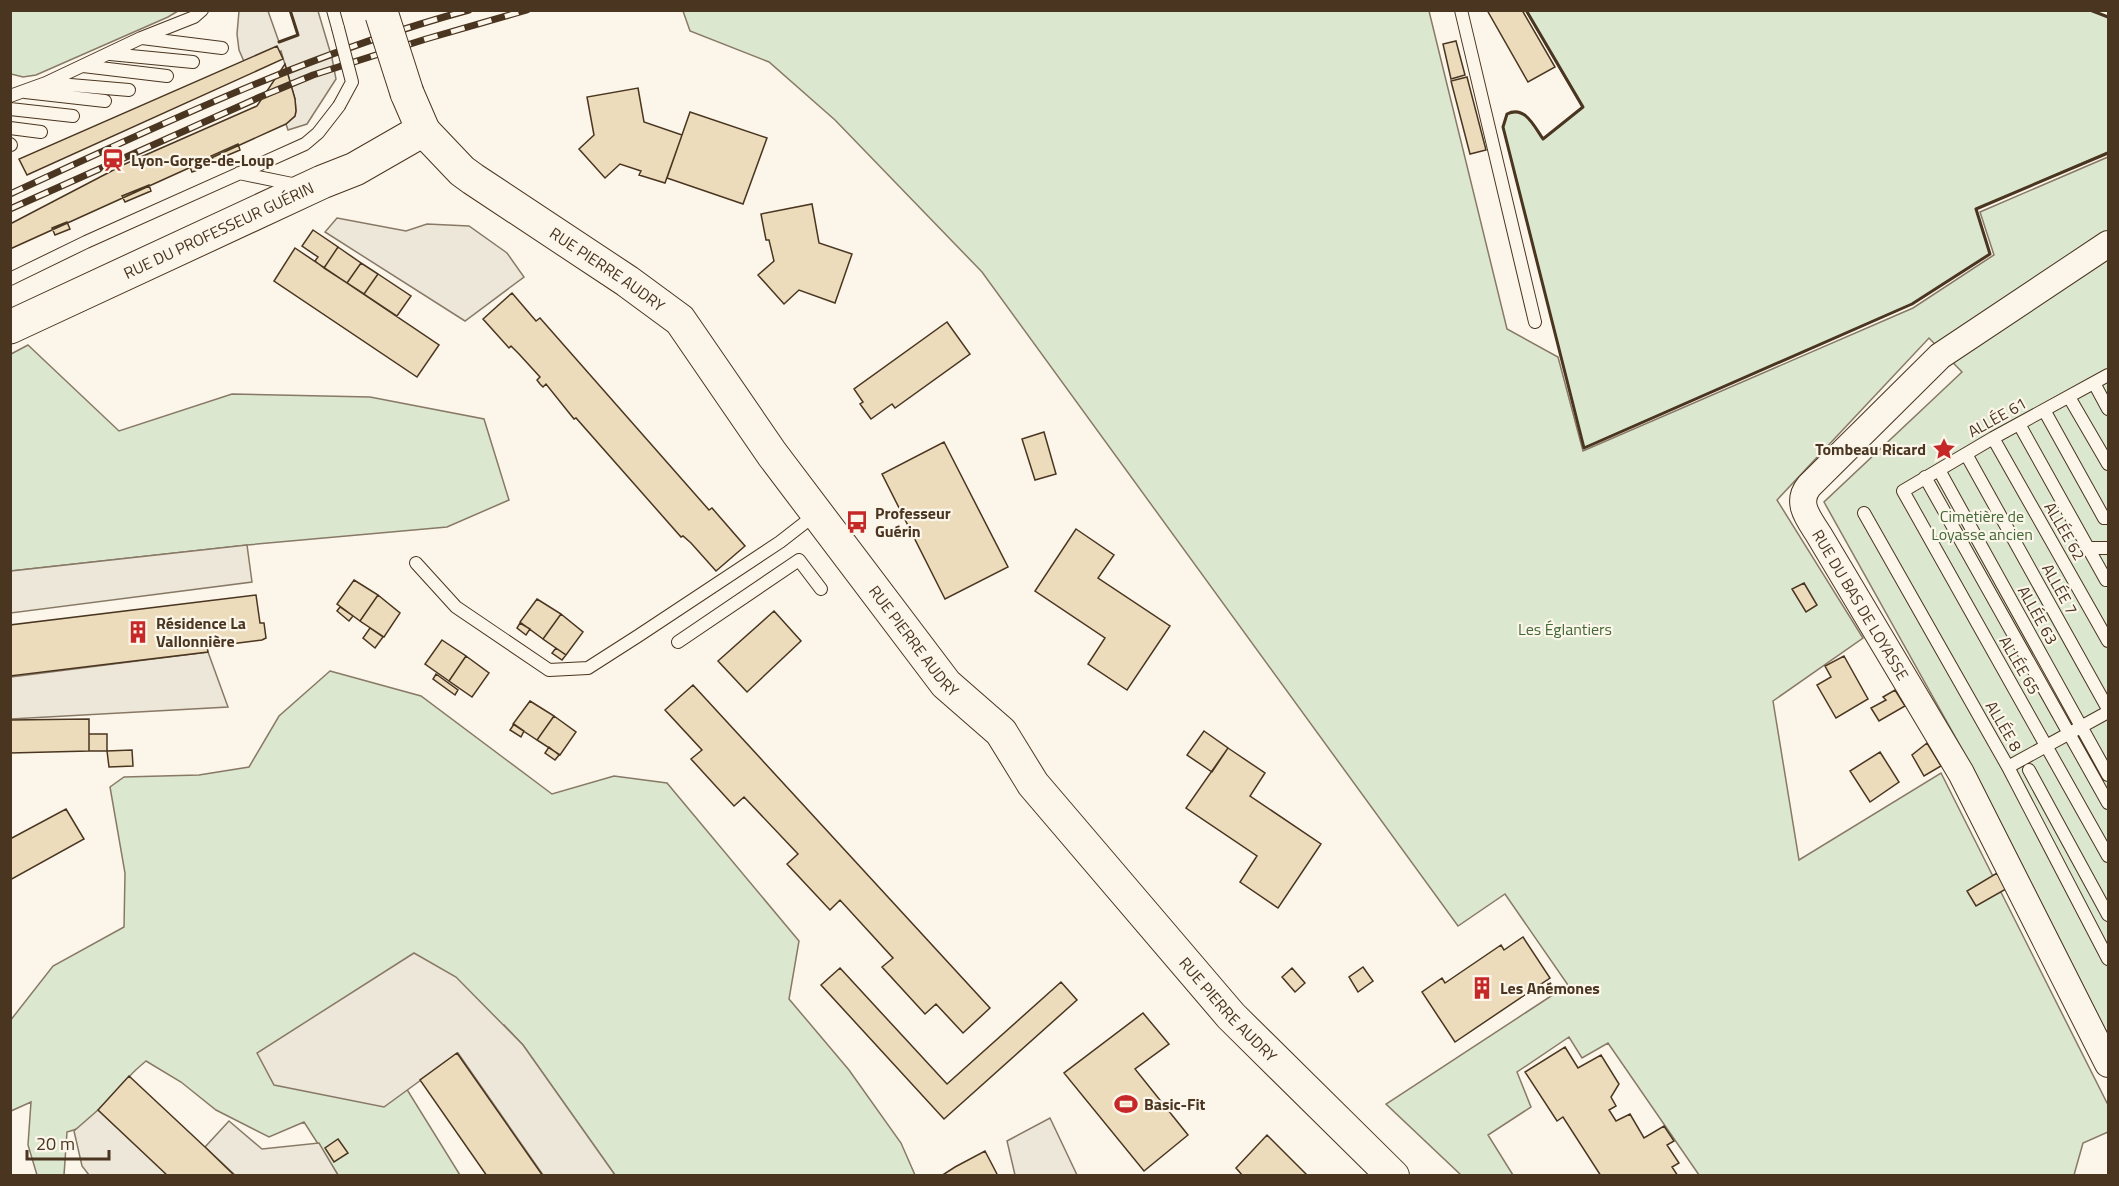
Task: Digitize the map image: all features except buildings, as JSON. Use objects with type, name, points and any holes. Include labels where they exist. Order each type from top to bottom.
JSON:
[{"type":"main road","points":[[381,13],[407,93],[423,130]]},
{"type":"main road","name":"RUE DU PROFESSEUR GUÉRIN","points":[[10,327],[309,188],[356,169],[423,130]]},
{"type":"street","name":"RUE PIERRE AUDRY","points":[[423,130],[462,171],[627,281],[680,320],[717,376],[816,514],[946,684],[1001,732],[1033,784],[1231,1016],[1393,1176]]},
{"type":"street","name":"RUE DU BAS DE LOYASSE","points":[[2109,244],[1940,356],[1809,486],[1804,492],[1802,501],[1804,510],[1961,774],[2109,1064]]},
{"type":"lane","points":[[16,94],[46,83],[141,38],[194,17],[202,10]]},
{"type":"lane","points":[[10,279],[86,242],[305,144],[318,133],[339,106],[352,82],[333,10]]},
{"type":"lane","points":[[1461,10],[1535,322]]},
{"type":"lane","points":[[141,38],[222,48]]},
{"type":"lane","points":[[109,54],[193,62]]},
{"type":"lane","points":[[82,66],[167,76]]},
{"type":"lane","points":[[46,83],[129,90]]},
{"type":"lane","points":[[16,94],[105,101]]},
{"type":"lane","points":[[10,109],[73,116]]},
{"type":"lane","points":[[10,128],[41,132]]},
{"type":"lane","points":[[239,173],[309,188]]},
{"type":"lane","name":"ALLÉE 61","points":[[1903,491],[1993,438],[2109,375]]},
{"type":"lane","points":[[2094,383],[2109,409]]},
{"type":"lane","points":[[2069,397],[2109,464]]},
{"type":"lane","points":[[2044,410],[2104,518],[2109,518]]},
{"type":"lane","points":[[2019,424],[2106,580],[2109,580]]},
{"type":"lane","name":"ALLÉE 62","points":[[1993,438],[2109,641]]},
{"type":"lane","name":"ALLÉE 7","points":[[1966,454],[2109,711]]},
{"type":"lane","name":"ALLÉE 63","points":[[1939,470],[2109,775]]},
{"type":"lane","points":[[1925,477],[2109,803]]},
{"type":"lane","name":"ALLÉE 65","points":[[1903,491],[2109,856]]},
{"type":"lane","name":"ALLÉE 8","points":[[1864,513],[2008,767],[2109,959]]},
{"type":"lane","points":[[416,563],[456,607],[549,670],[588,668],[780,542],[816,514]]},
{"type":"lane","points":[[2088,548],[2109,548]]},
{"type":"lane","points":[[678,642],[799,560],[821,589]]},
{"type":"lane","points":[[2008,767],[2109,711]]},
{"type":"lane","points":[[2029,770],[2109,915]]},
{"type":"green space","points":[[11,10],[178,11],[36,75],[23,77],[11,74]]},
{"type":"green space","points":[[2090,10],[2108,17],[2108,152],[1976,209],[1990,254],[1912,304],[1584,448],[1503,127],[1507,114],[1519,112],[1529,119],[1543,139],[1582,107],[1526,11]]},
{"type":"green space","points":[[683,11],[1429,11],[1507,329],[1558,357],[1583,451],[1913,308],[1994,255],[1980,212],[2108,157],[2108,1035],[1976,774],[1824,502],[1962,372],[1929,338],[1777,500],[1863,638],[1773,701],[1799,860],[1941,773],[2108,1105],[2108,1132],[2083,1143],[2074,1175],[1699,1175],[1608,1043],[1582,1058],[1569,1037],[1517,1072],[1531,1107],[1488,1135],[1513,1175],[1461,1175],[1386,1104],[1568,985],[1505,894],[1458,926],[982,272],[835,120],[769,62],[690,31]]},
{"type":"green space","points":[[28,345],[119,431],[232,394],[370,397],[484,419],[509,500],[447,527],[247,545],[11,571],[11,354]]},
{"type":"green space","points":[[330,671],[421,696],[552,794],[614,776],[667,783],[799,941],[789,999],[849,1070],[901,1143],[915,1175],[615,1175],[523,1045],[504,1025],[406,1088],[460,1175],[338,1175],[304,1122],[269,1137],[216,1110],[181,1082],[146,1061],[122,1084],[94,1117],[77,1129],[67,1132],[64,1175],[37,1175],[28,1145],[31,1102],[11,1111],[10,1021],[53,966],[124,927],[125,873],[110,787],[124,777],[199,775],[249,767],[279,716]]},
{"type":"shaded area","points":[[239,11],[268,11],[279,42],[298,35],[290,11],[318,11],[336,79],[307,124],[288,130],[286,124],[295,116],[295,99],[281,51],[246,66],[239,50],[237,34]]},
{"type":"shaded area","points":[[337,218],[406,231],[427,224],[469,226],[507,253],[524,277],[465,321],[325,232]]},
{"type":"shaded area","points":[[247,545],[252,582],[11,613],[11,571]]},
{"type":"shaded area","points":[[208,652],[228,707],[11,719],[11,677]]},
{"type":"shaded area","points":[[414,953],[456,977],[523,1045],[615,1175],[543,1175],[458,1053],[384,1107],[274,1085],[257,1053]]},
{"type":"shaded area","points":[[98,1110],[168,1175],[89,1175],[82,1166],[74,1131]]},
{"type":"shaded area","points":[[1050,1118],[1077,1175],[1015,1175],[1007,1141]]},
{"type":"shaded area","points":[[229,1121],[262,1149],[319,1143],[338,1175],[235,1175],[205,1147]]},
{"type":"railway","points":[[10,194],[179,117],[293,69],[409,27],[469,10]]},
{"type":"railway","points":[[10,209],[313,75],[527,10]]},
{"type":"wall","points":[[279,42],[298,35],[290,10]]},
{"type":"wall","points":[[1526,10],[1583,107],[1543,139],[1528,118],[1519,112],[1507,114],[1503,127],[1584,448],[1912,304],[1990,254],[1976,209],[2108,153]]},
{"type":"wall","points":[[2090,10],[2108,17]]},
{"type":"place","name":"Lyon-Gorge-de-Loup","points":[[113,160]]},
{"type":"place","name":"Tombeau Ricard","points":[[1944,449]]},
{"type":"place","name":"Professeur Guérin","points":[[857,522]]},
{"type":"place","name":"Résidence La Vallonnière","points":[[138,632]]},
{"type":"place","name":"Les Anémones","points":[[1482,988]]},
{"type":"place","name":"Basic-Fit","points":[[1126,1104]]},
{"type":"park label","name":"Cimetière de Loyasse ancien","points":[[1982,525]]},
{"type":"park label","name":"Les Églantiers","points":[[1565,629]]}]
